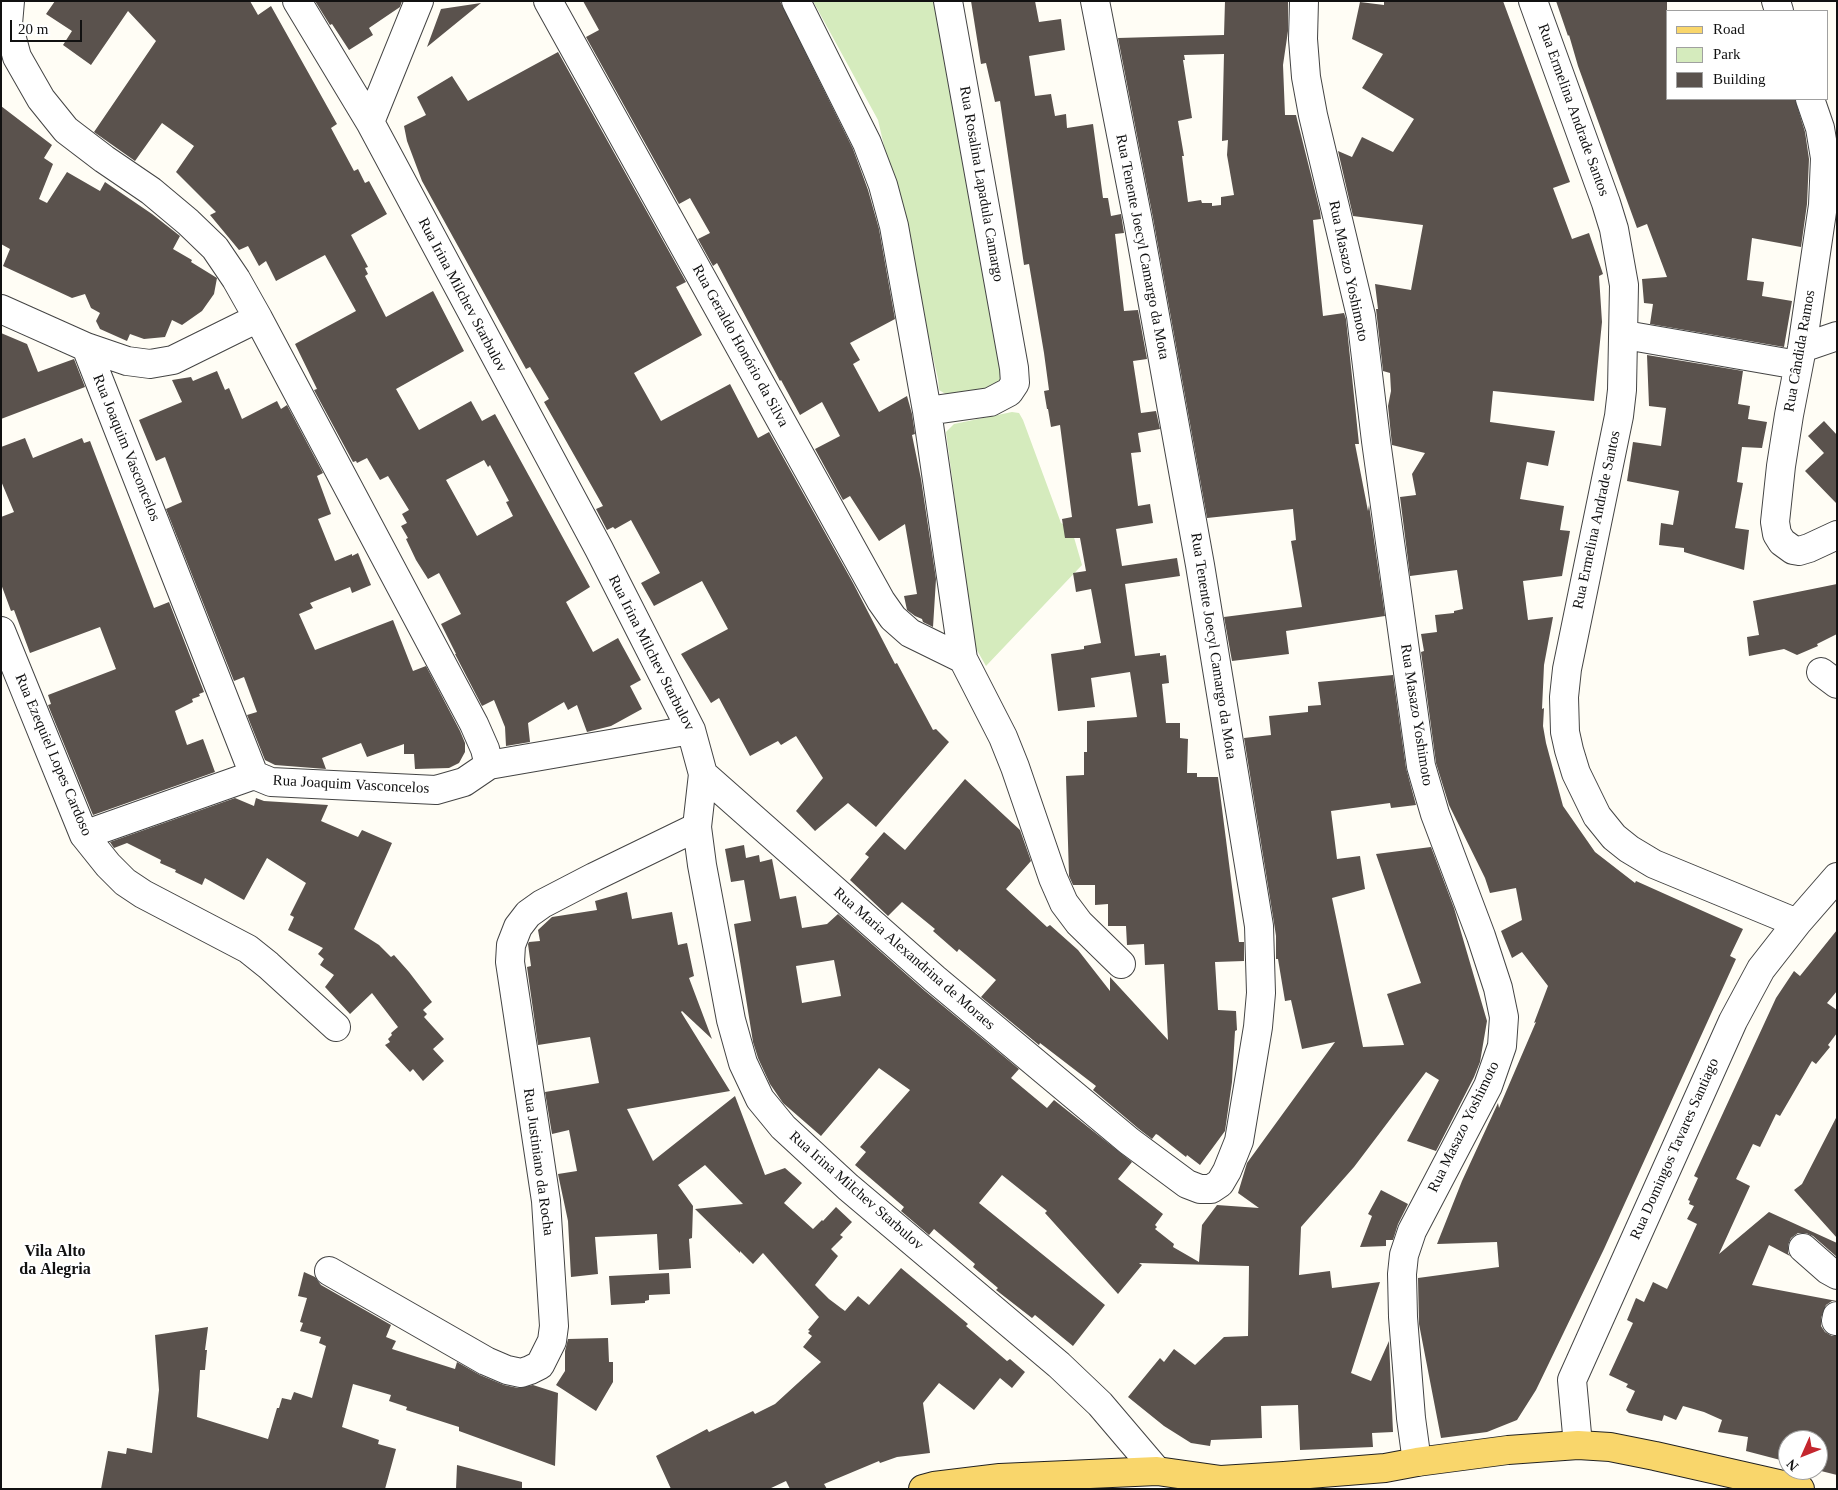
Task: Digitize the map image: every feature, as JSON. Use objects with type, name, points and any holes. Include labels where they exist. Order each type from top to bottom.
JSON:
[{"type":"main road","points":[[923,1489],[1000,1478],[1157,1471],[1214,1485],[1385,1468],[1508,1450],[1578,1445],[1610,1447],[1746,1483],[1800,1489]]},
{"type":"street","points":[[10,1],[8,24],[17,57],[41,99],[66,130],[151,191],[188,222],[215,248],[236,279],[474,724],[485,749],[489,765],[691,730]]},
{"type":"street","name":"Rua Irina Milchev Starbulov","points":[[297,1],[370,122],[599,549],[691,730],[703,774],[697,827],[702,865],[731,1020],[743,1063],[760,1099],[783,1127],[848,1187],[1059,1364],[1100,1404],[1157,1471]]},
{"type":"street","points":[[370,122],[419,1]]},
{"type":"street","name":"Rua Geraldo Honório da Silva","points":[[548,1],[881,601],[893,618],[910,633],[963,659]]},
{"type":"street","points":[[796,1],[867,143],[883,185],[894,226],[927,411],[963,659],[1003,738],[1015,767],[1053,878],[1064,903],[1078,923],[1121,964]]},
{"type":"street","name":"Rua Rosalina Lapadula Camargo","points":[[927,411],[990,402],[1001,398],[1015,383],[1014,368],[948,1]]},
{"type":"street","name":"Rua Tenente Joecyl Camargo da Mota","points":[[1095,1],[1138,221],[1200,564],[1259,926],[1261,954],[1261,993],[1258,1027],[1245,1112],[1238,1141],[1227,1171],[1220,1183],[1211,1189],[1200,1189],[1187,1184],[1129,1141]]},
{"type":"street","name":"Rua Masazo Yoshimoto","points":[[1304,1],[1306,77],[1313,115],[1361,316],[1376,442],[1421,766],[1435,814],[1481,936],[1498,988],[1504,1017],[1502,1046],[1488,1086],[1412,1231],[1404,1255],[1402,1274],[1404,1317],[1411,1418],[1417,1462]]},
{"type":"street","name":"Rua Ermelina Andrade Santos","points":[[1533,1],[1606,202],[1614,229],[1624,285],[1622,390],[1619,416],[1567,670],[1564,706],[1568,750],[1580,782],[1597,816],[1614,836],[1629,849],[1654,864],[1797,923]]},
{"type":"street","name":"Rua Cândida Ramos","points":[[1810,100],[1822,136],[1825,158],[1823,205],[1777,495],[1775,522],[1777,534],[1786,546],[1799,551],[1837,535]]},
{"type":"street","points":[[1,309],[86,347],[127,362],[150,364],[173,360],[258,318]]},
{"type":"street","points":[[1624,335],[1800,357],[1837,336]]},
{"type":"street","name":"Rua Joaquim Vasconcelos","points":[[86,347],[254,775],[271,782],[436,790],[464,782],[489,765]]},
{"type":"street","name":"Rua Ezequiel Lopes Cardoso","points":[[1,630],[84,834],[108,866],[125,882],[143,894],[248,949],[336,1026]]},
{"type":"street","name":"Rua Maria Alexandrina de Moraes","points":[[703,774],[935,979],[1129,1141]]},
{"type":"street","points":[[84,834],[254,775]]},
{"type":"street","name":"Rua Justiniano da Rocha","points":[[329,1271],[486,1361],[507,1370],[521,1373],[540,1365],[552,1341],[554,1326],[546,1201],[510,962],[511,945],[518,927],[528,914],[542,904],[697,827]]},
{"type":"street","name":"Rua Domingos Tavares Santiago","points":[[1578,1445],[1572,1380],[1733,1021],[1761,969],[1797,923],[1837,877]]},
{"type":"street","points":[[1803,1248],[1828,1270],[1837,1275]]},
{"type":"green space","points":[[813,1],[942,1],[1008,375],[1002,387],[949,396],[939,390],[878,120]]},
{"type":"green space","points":[[1012,412],[1019,413],[1023,420],[1061,523],[1068,527],[1073,534],[1082,565],[986,666],[974,645],[946,432],[954,424]]},
{"type":"building","points":[[55,1],[250,1],[258,15],[271,6],[337,124],[331,128],[354,171],[358,169],[365,183],[369,181],[387,214],[351,235],[368,267],[365,268],[368,274],[365,276],[386,317],[433,291],[464,351],[396,389],[419,430],[471,401],[482,421],[495,414],[590,587],[566,602],[593,652],[618,638],[641,680],[630,686],[642,709],[611,726],[587,732],[577,705],[568,710],[564,702],[528,723],[530,742],[506,746],[505,727],[494,700],[482,706],[441,624],[461,614],[439,573],[428,579],[406,539],[408,538],[401,526],[407,523],[402,514],[409,510],[388,476],[380,480],[367,458],[357,463],[356,461],[353,462],[314,390],[317,389],[295,344],[356,311],[325,255],[276,281],[266,261],[259,266],[248,246],[239,250],[210,215],[216,212],[176,172],[194,146],[162,123],[135,161],[94,132],[156,41],[128,11],[91,65],[63,45],[72,31],[46,14]],"holes":[[[484,460],[488,467],[490,465],[509,501],[506,502],[513,516],[477,536],[446,480]]]},
{"type":"building","points":[[315,1],[402,1],[400,7],[369,28],[373,35],[349,50]]},
{"type":"building","points":[[583,1],[780,1],[853,149],[868,190],[879,229],[895,319],[850,343],[860,360],[853,364],[879,412],[907,396],[912,414],[915,434],[912,435],[921,479],[936,579],[933,627],[907,610],[904,596],[917,594],[905,524],[879,541],[850,496],[843,500],[815,449],[840,436],[822,402],[800,415],[717,263],[713,266],[698,239],[710,233],[690,198],[679,204],[586,37],[599,30]]},
{"type":"building","points":[[971,1],[1035,1],[1039,22],[1061,19],[1065,50],[1029,56],[1035,96],[1051,94],[1055,116],[1066,114],[1067,128],[1093,124],[1103,198],[1108,198],[1111,216],[1121,214],[1124,233],[1115,234],[1124,311],[1138,310],[1147,359],[1133,361],[1141,413],[1156,411],[1160,429],[1138,433],[1141,452],[1131,453],[1138,506],[1150,504],[1153,523],[1116,529],[1122,566],[1177,558],[1180,576],[1125,584],[1135,656],[1160,653],[1160,656],[1166,655],[1169,683],[1162,684],[1166,723],[1180,723],[1180,738],[1188,739],[1187,773],[1197,773],[1197,777],[1218,777],[1239,942],[1244,942],[1244,961],[1215,962],[1218,1010],[1236,1011],[1237,1030],[1235,1031],[1232,1082],[1225,1131],[1200,1165],[1187,1155],[1186,1157],[1158,1135],[1156,1134],[1152,1139],[1093,1090],[1096,1086],[1040,1043],[1039,1045],[981,997],[996,980],[959,949],[957,952],[933,931],[935,929],[902,902],[888,916],[850,880],[869,857],[865,854],[884,832],[905,850],[965,779],[1020,830],[1031,861],[1006,889],[1047,927],[1050,925],[1078,950],[1110,991],[1110,977],[1168,1040],[1164,964],[1145,965],[1144,944],[1127,945],[1126,926],[1108,926],[1108,904],[1095,905],[1095,885],[1073,885],[1069,876],[1066,776],[1084,775],[1084,752],[1087,752],[1087,721],[1137,717],[1130,672],[1091,678],[1095,707],[1058,711],[1051,654],[1084,649],[1084,646],[1101,643],[1091,589],[1076,592],[1073,573],[1086,571],[1080,538],[1065,538],[1062,519],[1072,517],[1060,425],[1051,427],[1047,409],[1044,391],[1049,390],[1044,353],[1029,264],[1024,265],[1000,101],[995,102],[986,63],[981,64]]},
{"type":"building","points":[[1225,1],[1288,1],[1288,31],[1283,65],[1285,115],[1296,115],[1320,211],[1321,219],[1313,220],[1323,316],[1344,313],[1346,319],[1359,444],[1355,444],[1368,511],[1369,505],[1385,616],[1286,631],[1289,654],[1232,661],[1224,617],[1302,607],[1291,541],[1296,540],[1293,509],[1207,518],[1153,218],[1118,38],[1224,35]],"holes":[[[1224,54],[1222,141],[1228,140],[1227,155],[1234,195],[1221,197],[1221,205],[1212,206],[1212,203],[1202,203],[1201,200],[1188,202],[1182,156],[1184,156],[1178,121],[1192,118],[1183,60],[1185,60],[1184,55]]]},
{"type":"building","points":[[1384,1],[1503,1],[1570,182],[1553,188],[1572,239],[1589,233],[1603,274],[1599,276],[1602,322],[1594,401],[1493,391],[1490,422],[1555,431],[1548,466],[1527,462],[1520,499],[1564,506],[1560,530],[1570,531],[1562,576],[1523,581],[1528,620],[1553,617],[1544,665],[1542,709],[1544,708],[1543,726],[1546,743],[1563,806],[1595,852],[1635,883],[1636,881],[1743,929],[1730,956],[1736,959],[1604,1249],[1536,1390],[1517,1420],[1487,1432],[1441,1438],[1419,1324],[1418,1278],[1499,1267],[1497,1242],[1437,1244],[1462,1181],[1498,1103],[1499,1108],[1536,1022],[1534,1023],[1548,986],[1522,952],[1512,958],[1501,931],[1522,920],[1516,888],[1490,893],[1485,878],[1449,805],[1436,763],[1421,652],[1424,651],[1421,634],[1437,632],[1435,615],[1454,613],[1454,611],[1463,609],[1457,570],[1410,576],[1400,497],[1416,495],[1412,474],[1425,453],[1392,445],[1388,406],[1391,391],[1390,373],[1383,371],[1375,284],[1411,290],[1423,225],[1353,216],[1338,151],[1352,157],[1362,137],[1393,152],[1414,119],[1362,88],[1383,54],[1352,39],[1360,2],[1384,5]]},
{"type":"building","points":[[1556,1],[1667,1],[1666,100],[1795,100],[1805,132],[1809,159],[1807,204],[1801,247],[1752,238],[1747,280],[1764,282],[1762,296],[1792,301],[1784,347],[1650,324],[1653,304],[1644,303],[1642,279],[1667,277],[1647,224],[1637,228]]},
{"type":"building","points":[[481,3],[427,47],[441,9]]},
{"type":"building","points":[[558,52],[686,282],[676,287],[702,335],[634,373],[661,421],[730,384],[758,438],[769,432],[933,730],[936,729],[949,742],[876,827],[848,803],[815,831],[796,811],[823,778],[796,736],[781,745],[778,741],[750,756],[719,698],[711,703],[681,654],[728,629],[702,581],[654,606],[641,583],[660,573],[631,520],[615,529],[613,527],[607,530],[596,509],[603,506],[544,402],[549,399],[530,367],[526,369],[422,181],[407,141],[404,126],[426,115],[417,97],[452,76],[468,101]]},
{"type":"building","points":[[1,106],[52,145],[44,158],[53,164],[39,199],[47,203],[67,172],[100,191],[105,182],[152,214],[180,236],[173,249],[217,278],[214,294],[202,311],[182,325],[172,320],[165,337],[144,339],[130,334],[127,341],[100,329],[96,321],[100,313],[91,308],[85,294],[72,298],[3,266],[10,249],[1,244]]},
{"type":"building","points":[[1,333],[27,344],[38,372],[74,359],[85,387],[1,419]]},
{"type":"building","points":[[1647,355],[1743,371],[1738,404],[1750,406],[1748,419],[1767,422],[1762,448],[1742,447],[1737,482],[1743,483],[1735,528],[1749,530],[1744,570],[1684,552],[1684,548],[1659,545],[1661,523],[1673,525],[1679,491],[1627,481],[1633,442],[1661,446],[1666,408],[1649,406]]},
{"type":"building","points":[[217,371],[225,390],[229,388],[242,419],[277,401],[281,409],[287,405],[323,473],[317,476],[331,514],[318,519],[335,561],[358,553],[371,585],[352,593],[350,587],[310,603],[313,608],[299,614],[315,650],[393,620],[413,671],[426,666],[460,731],[465,743],[465,752],[459,763],[449,768],[415,769],[414,754],[404,754],[404,744],[367,757],[361,743],[322,758],[326,769],[275,765],[265,760],[247,715],[257,712],[244,677],[234,681],[166,509],[182,502],[165,457],[156,461],[139,420],[182,402],[172,380],[191,377],[193,381]]},
{"type":"building","points":[[1824,421],[1837,435],[1837,504],[1805,471],[1824,453],[1808,436]]},
{"type":"building","points":[[25,438],[33,458],[82,438],[84,443],[90,441],[154,608],[169,602],[204,692],[192,699],[193,702],[175,711],[187,745],[203,739],[215,772],[93,815],[48,705],[51,704],[48,695],[116,669],[100,627],[30,653],[14,610],[11,611],[1,584],[1,517],[14,512],[1,481],[1,447]]},
{"type":"building","points":[[1837,584],[1837,634],[1817,644],[1818,646],[1797,655],[1784,649],[1749,656],[1747,637],[1759,635],[1753,601]]},
{"type":"building","points":[[1393,675],[1406,768],[1416,805],[1391,808],[1390,803],[1331,811],[1337,859],[1360,856],[1365,889],[1332,898],[1363,1047],[1404,1045],[1387,994],[1421,983],[1376,854],[1431,847],[1454,908],[1487,1021],[1480,1062],[1436,1151],[1407,1141],[1439,1080],[1426,1072],[1354,1167],[1301,1227],[1299,1275],[1330,1271],[1332,1288],[1380,1282],[1351,1373],[1371,1381],[1389,1341],[1393,1432],[1372,1433],[1373,1447],[1300,1450],[1298,1405],[1261,1406],[1262,1438],[1211,1440],[1210,1446],[1191,1443],[1164,1426],[1128,1397],[1160,1358],[1164,1362],[1174,1349],[1195,1365],[1224,1337],[1248,1336],[1249,1266],[1139,1263],[1142,1265],[1118,1294],[1045,1213],[1047,1211],[1002,1175],[979,1203],[1105,1305],[1073,1346],[1035,1315],[1032,1318],[996,1290],[998,1288],[973,1267],[975,1264],[934,1229],[929,1235],[901,1211],[904,1207],[855,1165],[866,1152],[860,1147],[910,1090],[879,1068],[821,1136],[783,1103],[770,1084],[753,1042],[734,924],[751,921],[744,880],[731,882],[725,849],[744,845],[746,858],[759,855],[760,862],[772,859],[780,899],[796,896],[802,928],[827,924],[838,914],[925,991],[1019,1069],[1011,1078],[1047,1108],[1054,1100],[1132,1162],[1118,1179],[1163,1214],[1155,1225],[1157,1227],[1155,1229],[1174,1244],[1173,1247],[1199,1262],[1202,1225],[1217,1205],[1259,1208],[1238,1193],[1247,1163],[1335,1042],[1302,1049],[1291,1000],[1285,1001],[1278,959],[1276,959],[1276,936],[1244,738],[1271,735],[1269,716],[1308,712],[1308,706],[1321,705],[1318,682]],"holes":[[[834,960],[841,996],[802,1003],[796,966]]]},
{"type":"building","points":[[235,798],[254,806],[256,798],[264,801],[328,805],[321,821],[358,837],[362,830],[392,843],[354,929],[379,945],[391,957],[394,955],[432,1002],[423,1010],[427,1014],[424,1017],[444,1039],[433,1049],[444,1061],[423,1081],[413,1069],[410,1072],[385,1045],[390,1042],[388,1039],[392,1035],[391,1033],[398,1027],[372,993],[350,1014],[325,987],[334,975],[320,965],[324,959],[318,954],[323,948],[288,930],[294,917],[290,915],[306,883],[267,858],[244,900],[205,878],[202,885],[175,872],[176,870],[160,863],[161,860],[127,843],[114,848],[110,842]]},
{"type":"building","points":[[627,892],[632,919],[672,912],[678,945],[687,943],[694,976],[689,978],[712,1039],[681,1012],[730,1091],[627,1109],[653,1161],[735,1096],[765,1175],[785,1168],[802,1183],[784,1203],[813,1229],[836,1207],[852,1222],[840,1235],[843,1237],[831,1249],[838,1256],[815,1285],[829,1299],[845,1311],[858,1296],[869,1305],[901,1268],[968,1324],[966,1326],[1007,1361],[1010,1359],[1025,1372],[1012,1388],[1000,1378],[974,1410],[939,1383],[923,1403],[930,1453],[897,1457],[880,1463],[879,1461],[824,1484],[827,1489],[790,1489],[786,1481],[769,1489],[671,1489],[656,1456],[707,1429],[709,1432],[753,1411],[755,1414],[775,1404],[821,1362],[803,1347],[812,1336],[808,1333],[810,1331],[808,1330],[819,1317],[763,1253],[753,1264],[695,1209],[743,1204],[705,1165],[678,1185],[693,1206],[692,1238],[689,1239],[691,1268],[659,1270],[657,1234],[595,1237],[598,1274],[571,1277],[568,1221],[558,1174],[577,1171],[569,1130],[552,1134],[545,1092],[599,1083],[590,1037],[538,1045],[527,967],[531,966],[528,944],[529,942],[540,941],[538,930],[552,917],[597,910],[595,901]]},
{"type":"building","points":[[1837,930],[1837,991],[1827,1003],[1837,1010],[1837,1033],[1828,1045],[1830,1047],[1816,1064],[1812,1061],[1780,1116],[1776,1114],[1760,1147],[1753,1144],[1736,1179],[1750,1186],[1719,1254],[1769,1212],[1837,1243],[1837,1257],[1813,1236],[1806,1233],[1798,1233],[1791,1238],[1788,1245],[1790,1256],[1769,1245],[1752,1285],[1837,1301],[1832,1301],[1826,1305],[1821,1318],[1821,1326],[1825,1332],[1832,1336],[1837,1336],[1837,1475],[1828,1473],[1828,1430],[1778,1430],[1778,1459],[1746,1451],[1748,1437],[1718,1432],[1722,1420],[1704,1412],[1683,1406],[1676,1420],[1664,1415],[1662,1421],[1629,1413],[1626,1410],[1635,1391],[1626,1387],[1628,1384],[1609,1375],[1633,1323],[1627,1320],[1636,1298],[1644,1302],[1653,1282],[1667,1289],[1697,1224],[1687,1219],[1694,1206],[1689,1204],[1690,1201],[1688,1200],[1698,1178],[1694,1176],[1776,998],[1794,971],[1800,976]]},
{"type":"building","points":[[1837,1116],[1837,1238],[1794,1190],[1802,1184]]},
{"type":"building","points":[[1381,1190],[1408,1204],[1398,1224],[1393,1240],[1386,1240],[1386,1246],[1360,1247],[1372,1216],[1368,1214]]},
{"type":"building","points":[[304,1272],[315,1277],[321,1285],[391,1325],[386,1337],[396,1341],[392,1349],[455,1369],[457,1362],[480,1375],[504,1385],[518,1388],[533,1385],[558,1393],[555,1466],[459,1431],[459,1427],[406,1410],[407,1407],[389,1401],[391,1395],[353,1384],[342,1427],[379,1440],[378,1444],[396,1449],[385,1489],[101,1489],[108,1451],[126,1454],[127,1448],[152,1453],[159,1390],[155,1335],[208,1327],[205,1370],[200,1370],[197,1417],[268,1439],[277,1408],[279,1408],[282,1398],[291,1400],[294,1392],[312,1398],[326,1346],[319,1343],[321,1337],[300,1331],[303,1323],[300,1322],[307,1298],[298,1296]]},
{"type":"building","points":[[669,1273],[670,1294],[649,1295],[649,1300],[645,1301],[645,1303],[611,1305],[609,1276]]},
{"type":"building","points":[[608,1338],[609,1362],[613,1362],[613,1382],[596,1411],[556,1385],[565,1371],[565,1351],[568,1339]]},
{"type":"building","points":[[457,1465],[522,1482],[522,1489],[456,1489]]},
{"type":"district","name":"Vila Alto da Alegria","points":[[55,1261]]}]
